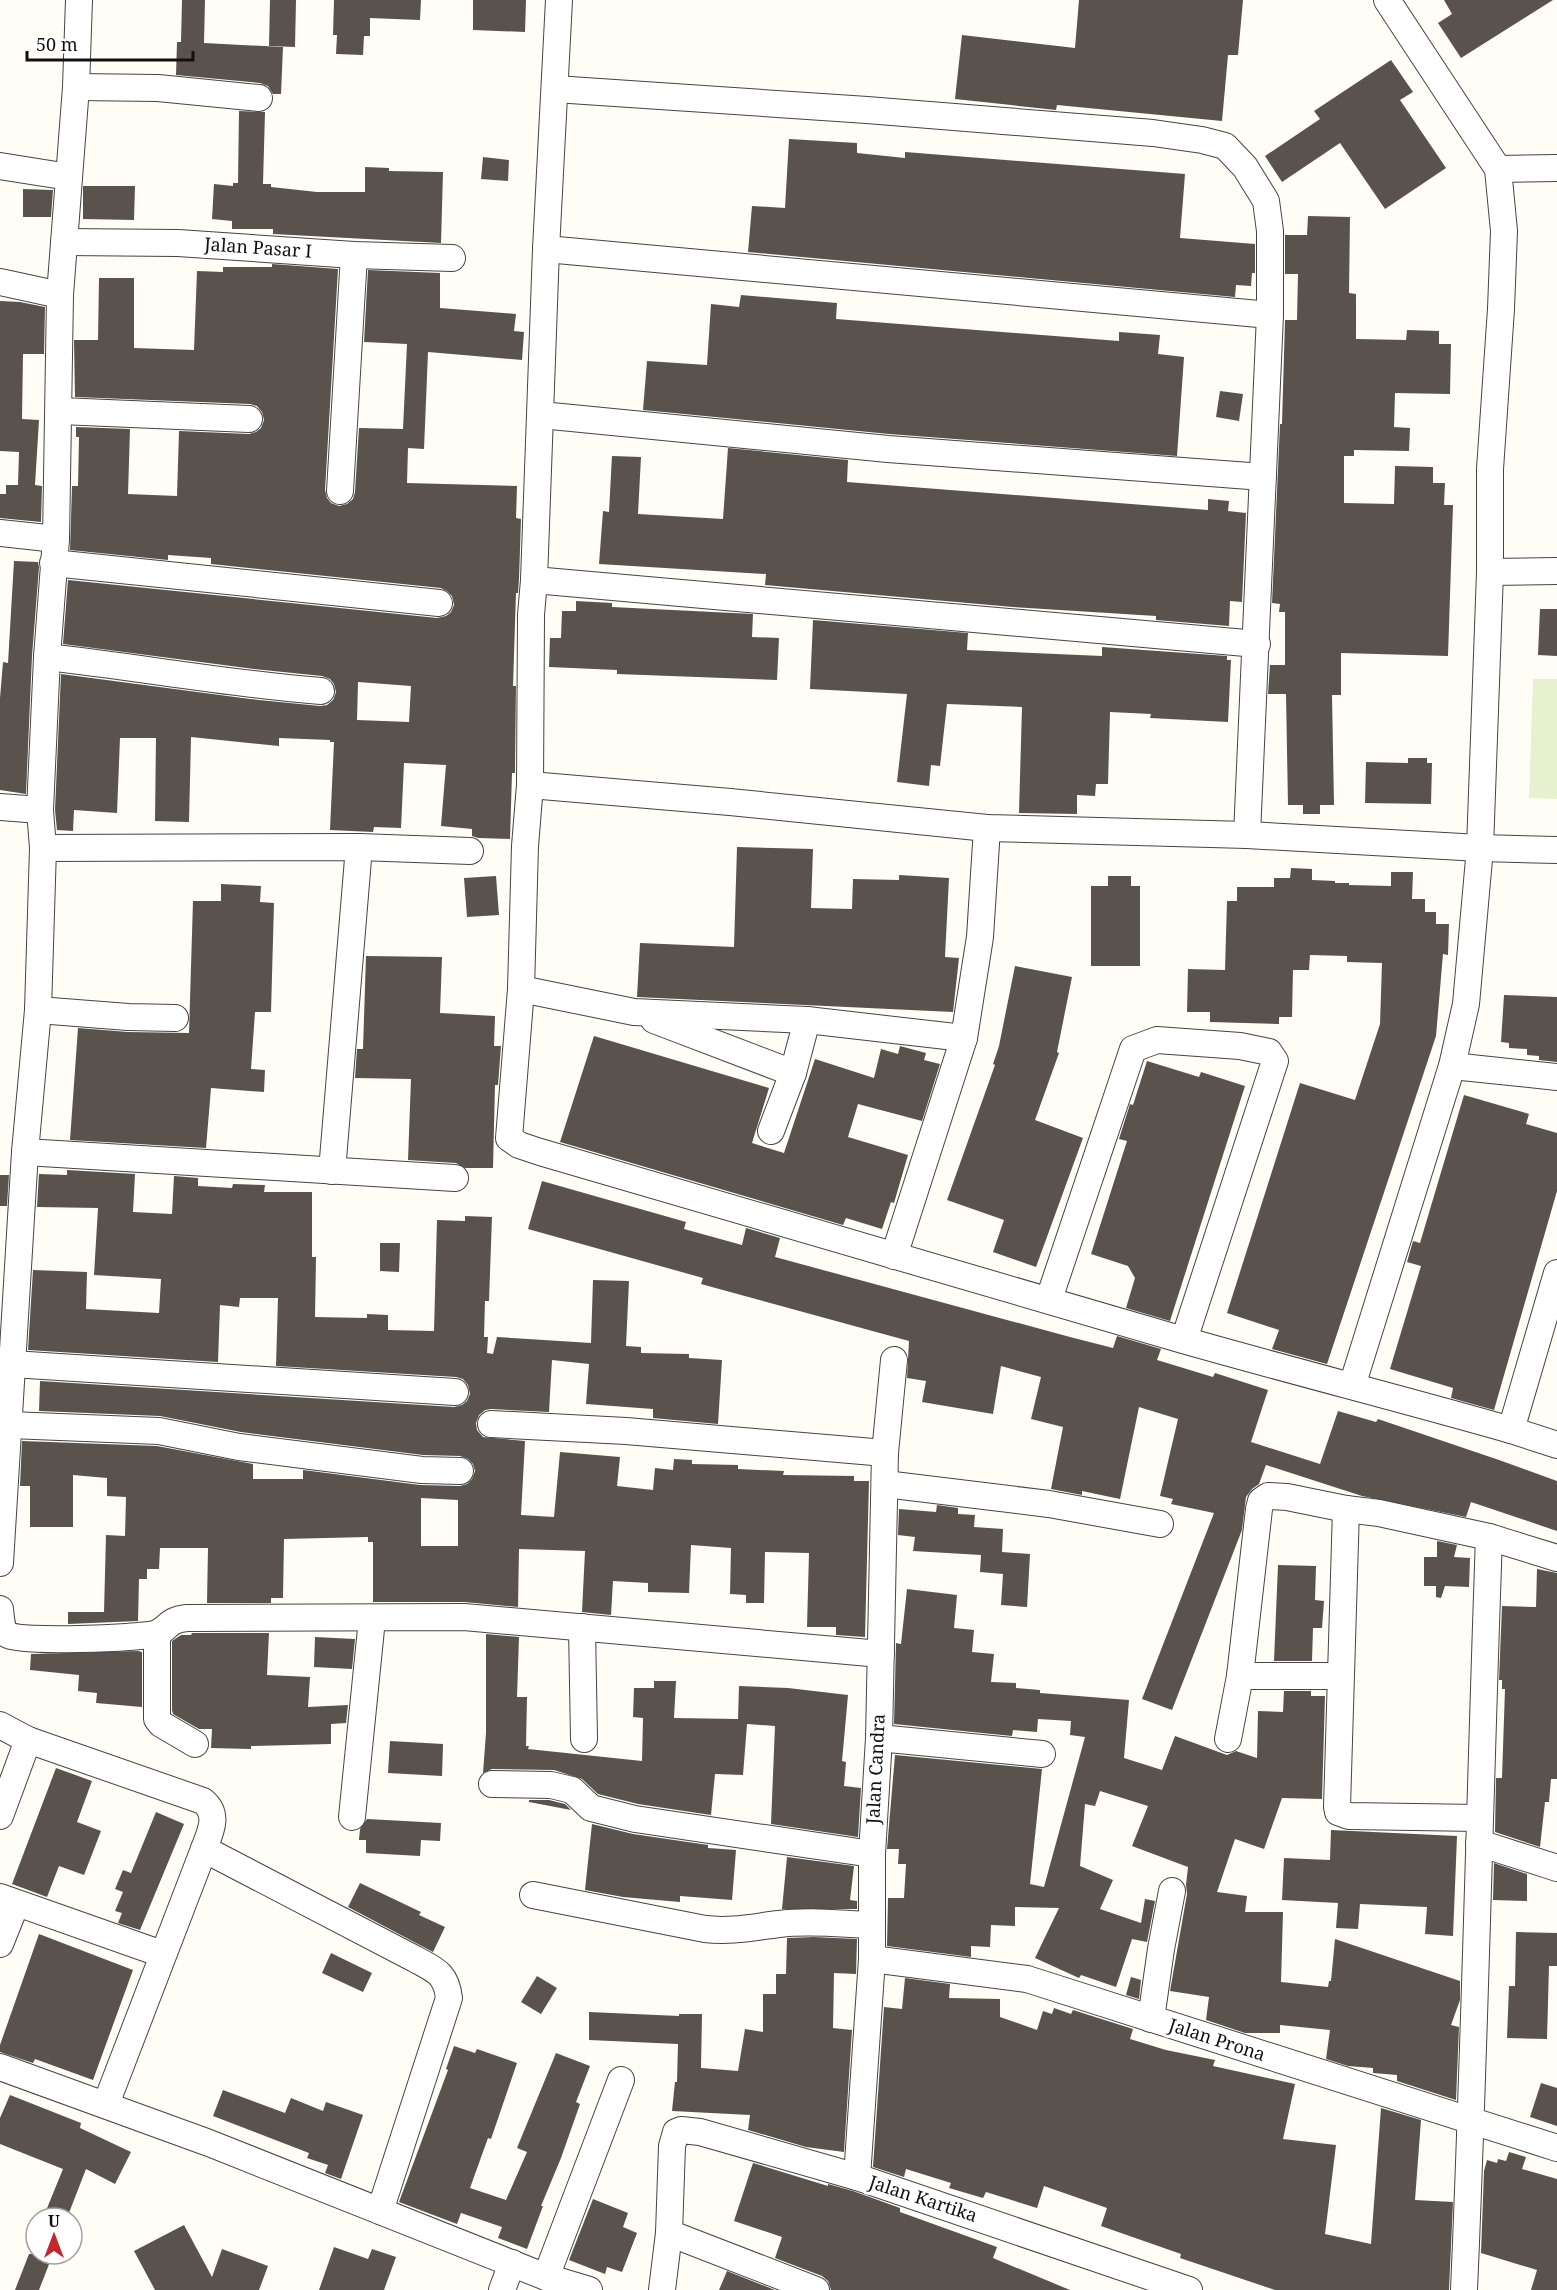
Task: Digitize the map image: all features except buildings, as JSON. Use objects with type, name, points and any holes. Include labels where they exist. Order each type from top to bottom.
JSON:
[{"type":"street","points":[[0,1563],[10,1425],[8,1374],[38,1010],[43,848],[40,810],[47,657],[55,551],[60,411],[60,295],[76,87],[79,0]]},
{"type":"street","points":[[559,0],[546,249],[542,415],[531,615],[530,785],[525,846],[521,989],[509,1138],[519,1145],[894,1256],[1049,1299],[1184,1340],[1511,1430],[1557,1445]]},
{"type":"street","points":[[1352,1386],[1452,1066],[1466,1004],[1480,848],[1490,572],[1490,469],[1504,231],[1498,170],[1387,0]]},
{"type":"street","points":[[76,87],[158,88],[259,98]]},
{"type":"street","points":[[555,89],[867,110],[1142,132],[1202,140],[1225,146],[1245,167],[1266,201],[1270,231],[1270,315],[1247,835]]},
{"type":"street","points":[[0,165],[69,177]]},
{"type":"street","points":[[1498,170],[1557,168]]},
{"type":"street","name":"Jalan Pasar I","points":[[64,242],[178,243],[354,255],[452,258]]},
{"type":"street","points":[[546,249],[1270,315]]},
{"type":"street","points":[[339,491],[354,255]]},
{"type":"street","points":[[0,282],[60,295]]},
{"type":"street","points":[[60,411],[249,419]]},
{"type":"street","points":[[542,415],[888,449],[1263,477]]},
{"type":"street","points":[[0,533],[55,551],[439,603]]},
{"type":"street","points":[[1490,572],[1557,571]]},
{"type":"street","points":[[534,580],[1257,644]]},
{"type":"street","points":[[47,657],[144,668],[256,686],[321,691]]},
{"type":"street","points":[[530,785],[730,802],[987,828],[1247,835],[1557,850]]},
{"type":"street","points":[[0,807],[40,810]]},
{"type":"street","points":[[894,1256],[964,1038],[981,937],[987,828]]},
{"type":"street","points":[[43,848],[359,847],[470,851]]},
{"type":"street","points":[[332,1171],[359,847]]},
{"type":"street","points":[[521,989],[634,1012],[807,1020],[964,1038]]},
{"type":"street","points":[[38,1010],[175,1018]]},
{"type":"street","points":[[634,1012],[792,1073]]},
{"type":"street","points":[[771,1131],[792,1073],[807,1020]]},
{"type":"street","points":[[1049,1299],[1133,1049],[1157,1040],[1240,1046],[1269,1053],[1275,1060],[1184,1340]]},
{"type":"street","points":[[1452,1066],[1557,1077]]},
{"type":"street","points":[[25,1152],[455,1178]]},
{"type":"street","points":[[1511,1430],[1557,1273]]},
{"type":"street","name":"Jalan Candra","points":[[857,2177],[872,1959],[872,1854],[879,1738],[885,1453],[894,1360]]},
{"type":"street","points":[[8,1374],[454,1392]]},
{"type":"street","points":[[491,1424],[626,1431],[885,1453]]},
{"type":"street","points":[[10,1425],[159,1431],[239,1446],[422,1470],[460,1471]]},
{"type":"street","points":[[885,1484],[1049,1504],[1160,1524]]},
{"type":"street","points":[[1228,1738],[1240,1676],[1261,1501],[1268,1496],[1379,1513],[1489,1538],[1557,1558]]},
{"type":"street","points":[[1346,1509],[1335,1803],[1338,1812],[1349,1816],[1479,1818]]},
{"type":"street","points":[[1464,2290],[1472,2120],[1479,1818],[1489,1538]]},
{"type":"street","points":[[0,1609],[3,1628],[8,1635],[21,1639],[98,1638],[157,1634],[178,1618],[464,1617],[881,1654]]},
{"type":"street","points":[[352,1817],[372,1618]]},
{"type":"street","points":[[582,1627],[584,1738]]},
{"type":"street","points":[[157,1634],[157,1719],[161,1724],[195,1744]]},
{"type":"street","points":[[1240,1676],[1340,1676]]},
{"type":"street","points":[[0,1725],[28,1740],[203,1801],[212,1811],[214,1819],[204,1849],[106,2104]]},
{"type":"street","points":[[879,1738],[1042,1754]]},
{"type":"street","points":[[0,1816],[28,1740]]},
{"type":"street","points":[[492,1784],[551,1785],[572,1790],[591,1808],[635,1818],[872,1854]]},
{"type":"street","points":[[1479,1843],[1557,1868]]},
{"type":"street","points":[[204,1849],[415,1959],[442,1975],[447,1985],[449,1998],[380,2211]]},
{"type":"street","points":[[1151,2019],[1172,1891]]},
{"type":"street","points":[[533,1895],[725,1931],[780,1924],[872,1925]]},
{"type":"street","points":[[0,1944],[8,1900],[162,1954]]},
{"type":"street","name":"Jalan Prona","points":[[872,1959],[1027,1979],[1557,2148]]},
{"type":"street","points":[[0,2067],[106,2104],[546,2277],[588,2290]]},
{"type":"street","points":[[546,2277],[621,2080]]},
{"type":"street","name":"Jalan Kartika","points":[[669,2233],[674,2137],[676,2132],[681,2130],[700,2132],[857,2177],[1189,2290]]},
{"type":"street","points":[[662,2290],[669,2233],[816,2290]]},
{"type":"street","points":[[502,2290],[512,2263]]},
{"type":"green space","points":[[1533,679],[1557,679],[1557,799],[1529,798]]}]
